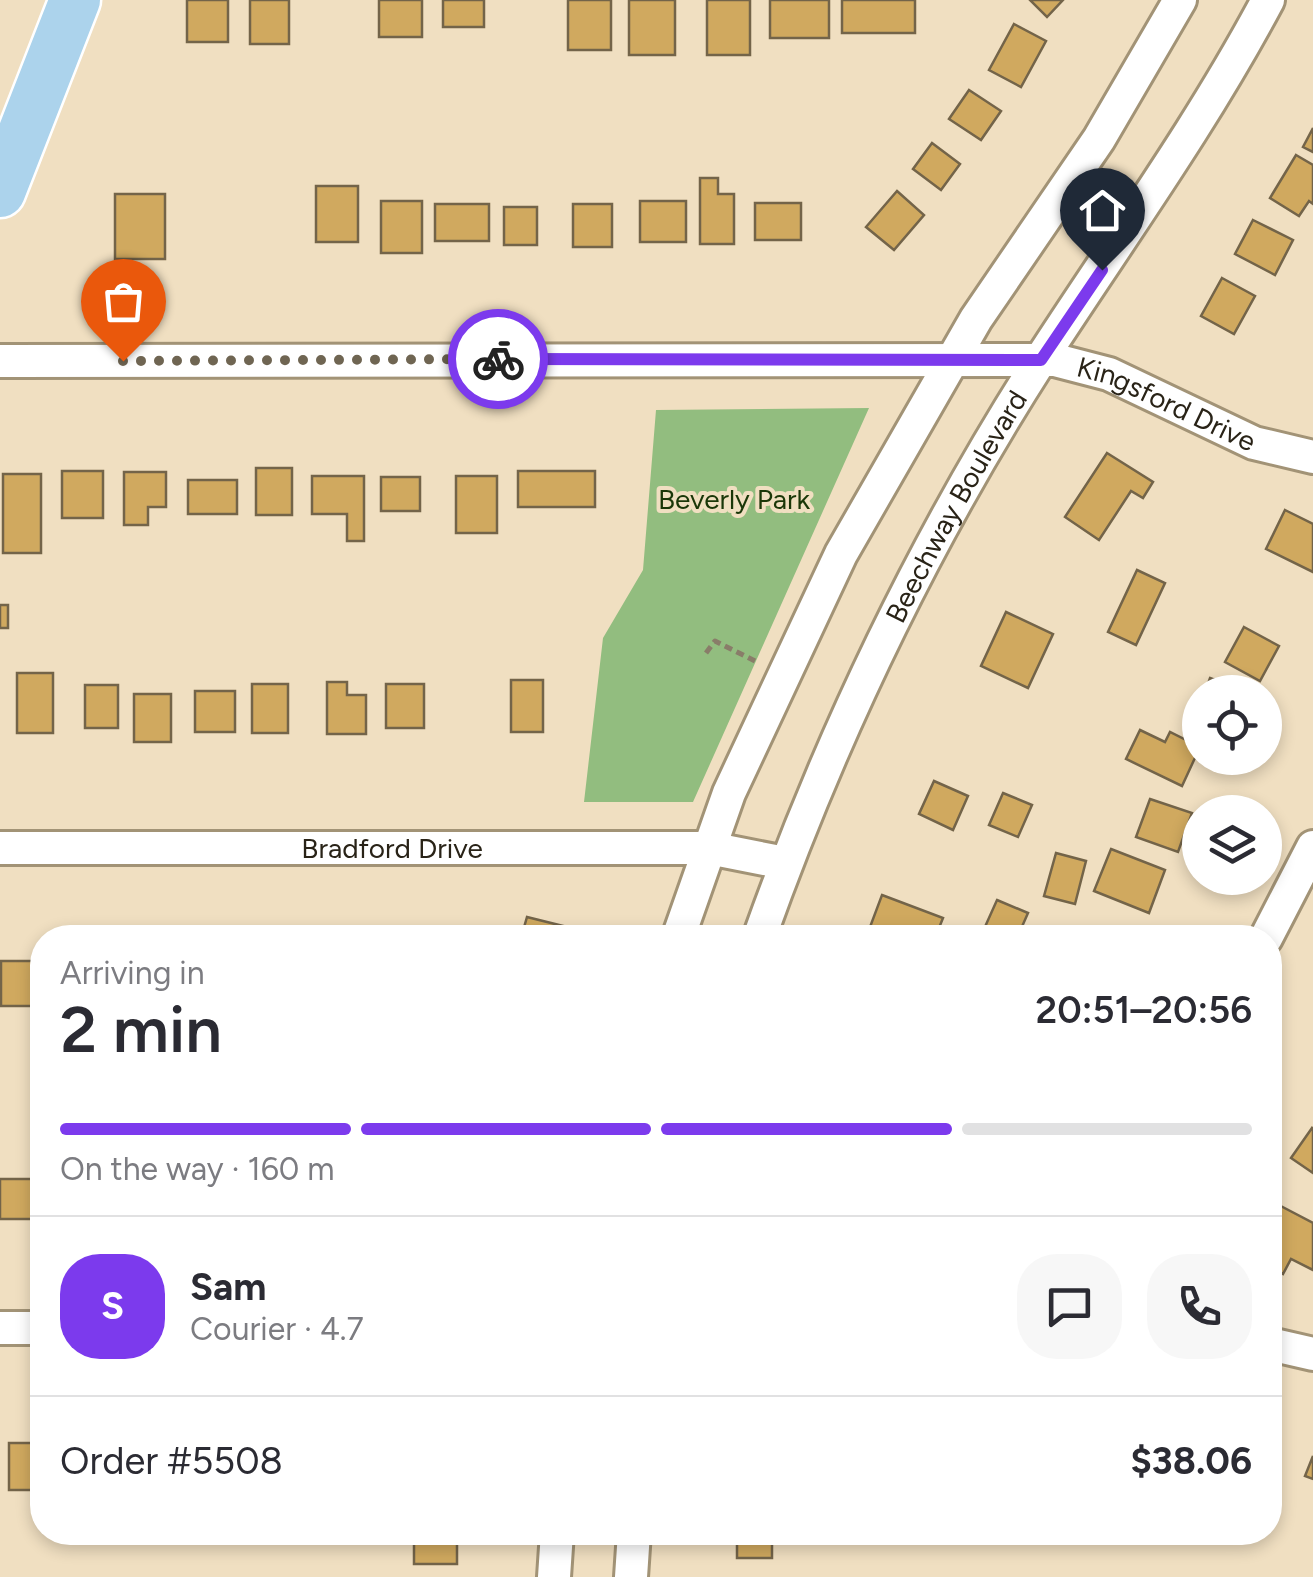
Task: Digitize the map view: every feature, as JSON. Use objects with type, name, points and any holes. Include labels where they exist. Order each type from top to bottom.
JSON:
[{"type":"main road","points":[[0,192],[75,0]]},
{"type":"street","points":[[683,925],[729,792],[841,554],[954,357],[1099,138],[1180,0]]},
{"type":"street","name":"Beechway Boulevard","points":[[764,925],[786,863],[909,589],[1041,360],[1164,180],[1268,0]]},
{"type":"street","name":"Kingsford Drive","points":[[0,362],[954,357],[1041,360],[1109,374],[1254,443],[1313,457]]},
{"type":"street","points":[[1273,925],[1313,847]]},
{"type":"street","name":"Bradford Drive","points":[[0,848],[710,848],[786,863]]},
{"type":"street","points":[[0,1328],[30,1328]]},
{"type":"street","points":[[1282,1347],[1313,1354]]},
{"type":"street","points":[[554,1577],[556,1545]]},
{"type":"street","points":[[631,1577],[633,1545]]},
{"type":"path","points":[[706,652],[715,642],[755,661]]},
{"type":"green space","name":"Beverly Park","points":[[869,408],[693,802],[584,802],[603,638],[643,570],[656,410]]},
{"type":"building","points":[[187,0],[228,0],[228,42],[187,42]]},
{"type":"building","points":[[250,0],[289,0],[289,44],[250,44]]},
{"type":"building","points":[[379,0],[422,0],[422,37],[379,37]]},
{"type":"building","points":[[443,0],[484,0],[484,27],[443,27]]},
{"type":"building","points":[[568,0],[611,0],[611,50],[568,50]]},
{"type":"building","points":[[629,0],[675,0],[675,55],[629,55]]},
{"type":"building","points":[[707,0],[750,0],[750,55],[707,55]]},
{"type":"building","points":[[770,0],[829,0],[829,38],[770,38]]},
{"type":"building","points":[[842,0],[915,0],[915,33],[842,33]]},
{"type":"building","points":[[1030,0],[1063,0],[1047,17]]},
{"type":"building","points":[[1014,24],[1046,41],[1021,87],[989,70]]},
{"type":"building","points":[[969,90],[1001,111],[981,140],[949,119]]},
{"type":"building","points":[[1313,128],[1313,152],[1303,147]]},
{"type":"building","points":[[932,143],[960,164],[941,190],[913,169]]},
{"type":"building","points":[[1296,155],[1313,165],[1313,204],[1309,201],[1299,216],[1270,198]]},
{"type":"building","points":[[700,178],[718,178],[718,194],[734,194],[734,244],[700,244]]},
{"type":"building","points":[[316,186],[358,186],[358,242],[316,242]]},
{"type":"building","points":[[897,191],[924,215],[894,250],[866,227]]},
{"type":"building","points":[[115,194],[165,194],[165,259],[115,259]]},
{"type":"building","points":[[381,201],[422,201],[422,253],[381,253]]},
{"type":"building","points":[[640,201],[686,201],[686,242],[640,242]]},
{"type":"building","points":[[755,203],[801,203],[801,240],[755,240]]},
{"type":"building","points":[[435,204],[489,204],[489,241],[435,241]]},
{"type":"building","points":[[573,204],[612,204],[612,247],[573,247]]},
{"type":"building","points":[[504,207],[537,207],[537,245],[504,245]]},
{"type":"building","points":[[1253,220],[1293,240],[1275,275],[1235,254]]},
{"type":"building","points":[[1222,278],[1255,296],[1234,334],[1201,316]]},
{"type":"building","points":[[1107,453],[1153,482],[1143,498],[1131,491],[1099,540],[1065,517]]},
{"type":"building","points":[[256,468],[292,468],[292,515],[256,515]]},
{"type":"building","points":[[62,471],[103,471],[103,518],[62,518]]},
{"type":"building","points":[[518,471],[595,471],[595,507],[518,507]]},
{"type":"building","points":[[124,472],[166,472],[166,507],[148,507],[148,525],[124,525]]},
{"type":"building","points":[[3,474],[41,474],[41,553],[3,553]]},
{"type":"building","points":[[312,476],[364,476],[364,541],[347,541],[347,514],[312,514]]},
{"type":"building","points":[[456,476],[497,476],[497,533],[456,533]]},
{"type":"building","points":[[381,477],[420,477],[420,511],[381,511]]},
{"type":"building","points":[[188,480],[237,480],[237,514],[188,514]]},
{"type":"building","points":[[1285,510],[1313,524],[1313,572],[1266,549]]},
{"type":"building","points":[[1137,570],[1165,583],[1136,645],[1108,632]]},
{"type":"building","points":[[0,605],[8,605],[8,628],[0,628]]},
{"type":"building","points":[[1006,612],[1053,634],[1028,688],[981,666]]},
{"type":"building","points":[[1244,627],[1279,646],[1263,675],[1249,675],[1225,662]]},
{"type":"building","points":[[17,673],[53,673],[53,733],[17,733]]},
{"type":"building","points":[[511,680],[543,680],[543,732],[511,732]]},
{"type":"building","points":[[327,682],[347,682],[347,695],[366,695],[366,734],[327,734]]},
{"type":"building","points":[[252,684],[288,684],[288,733],[252,733]]},
{"type":"building","points":[[386,684],[424,684],[424,728],[386,728]]},
{"type":"building","points":[[85,685],[118,685],[118,728],[85,728]]},
{"type":"building","points":[[195,691],[235,691],[235,732],[195,732]]},
{"type":"building","points":[[134,694],[171,694],[171,742],[134,742]]},
{"type":"building","points":[[1140,730],[1165,742],[1170,732],[1182,738],[1182,775],[1187,775],[1182,786],[1126,759]]},
{"type":"building","points":[[934,781],[968,796],[953,830],[919,814]]},
{"type":"building","points":[[1003,793],[1032,805],[1018,837],[989,825]]},
{"type":"building","points":[[1150,799],[1182,810],[1178,852],[1136,837]]},
{"type":"building","points":[[1111,849],[1165,870],[1149,913],[1094,891]]},
{"type":"building","points":[[1056,853],[1086,861],[1075,904],[1044,896]]},
{"type":"building","points":[[882,895],[943,918],[940,925],[871,925]]},
{"type":"building","points":[[997,900],[1028,913],[1023,925],[986,925]]},
{"type":"building","points":[[527,917],[559,925],[525,925]]},
{"type":"building","points":[[1,961],[30,961],[30,1006],[1,1006]]},
{"type":"building","points":[[1313,1129],[1313,1173],[1291,1158]]},
{"type":"building","points":[[0,1179],[30,1179],[30,1219],[0,1219]]},
{"type":"building","points":[[1282,1207],[1313,1223],[1313,1270],[1291,1259],[1283,1274]]},
{"type":"building","points":[[9,1443],[30,1443],[30,1490],[9,1490]]},
{"type":"building","points":[[1313,1456],[1313,1479],[1305,1476]]},
{"type":"building","points":[[414,1545],[457,1545],[457,1564],[414,1564]]},
{"type":"building","points":[[737,1545],[772,1545],[772,1558],[737,1558]]},
{"type":"way so far","points":[[123,361],[498,359]]},
{"type":"route","points":[[498,359],[1041,360],[1102,270]]}]
